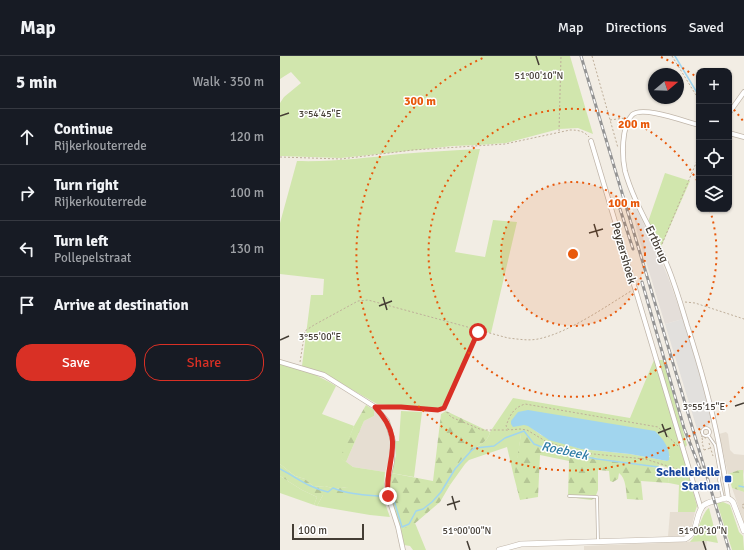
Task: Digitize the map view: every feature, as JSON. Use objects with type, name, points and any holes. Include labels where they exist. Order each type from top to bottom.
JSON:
[{"type":"street","points":[[732,109],[744,92]]},
{"type":"street","points":[[631,116],[640,112],[650,112],[696,124]]},
{"type":"street","name":"Ertbrug","points":[[631,116],[625,134],[623,157],[625,170],[639,207],[660,248],[680,303],[709,395],[716,430],[725,498]]},
{"type":"street","points":[[732,134],[744,137]]},
{"type":"street","name":"Peyzershoek","points":[[591,141],[701,509]]},
{"type":"street","points":[[280,362],[324,375],[375,407],[387,421],[391,430],[393,441],[392,462],[387,484],[388,496],[398,527],[403,550]]},
{"type":"street","points":[[500,550],[521,544],[685,539],[693,534],[701,509],[707,503],[725,498],[733,502],[744,531]]},
{"type":"lane","points":[[716,430],[710,431],[706,428],[702,430],[703,435],[708,435],[714,442],[720,473],[720,484],[725,498]]},
{"type":"lane","points":[[708,435],[710,431]]},
{"type":"lane","points":[[569,496],[597,497],[598,542]]},
{"type":"path","points":[[559,132],[561,56]]},
{"type":"path","points":[[592,56],[619,152],[623,157]]},
{"type":"path","points":[[672,56],[696,95]]},
{"type":"path","points":[[610,120],[631,116]]},
{"type":"path","points":[[280,156],[341,159],[413,150],[505,144],[570,130],[578,130],[584,133],[591,141]]},
{"type":"path","points":[[660,248],[696,163]]},
{"type":"path","points":[[299,367],[305,331],[358,301],[368,300],[522,340],[539,339],[559,332],[635,289]]},
{"type":"path","points":[[680,303],[695,303],[744,319]]},
{"type":"path","points":[[375,407],[401,407],[438,410],[443,408],[447,403],[476,334],[481,330]]},
{"type":"path","points":[[509,430],[506,426],[510,414],[516,407],[525,404],[658,427],[682,448]]},
{"type":"path","points":[[443,408],[451,417],[482,430],[527,430],[547,442],[583,453],[645,460],[690,473]]},
{"type":"path","points":[[699,428],[704,450],[715,447]]},
{"type":"path","points":[[702,437],[708,439],[714,460]]},
{"type":"path","points":[[690,439],[692,445]]},
{"type":"path","points":[[744,504],[742,504],[744,510]]},
{"type":"shaded area","points":[[634,204],[657,251],[683,319],[665,324],[637,232],[632,205]]},
{"type":"shaded area","points":[[683,319],[699,369],[711,418],[709,425],[697,429],[665,324]]},
{"type":"shaded area","points":[[374,410],[381,416],[387,426],[391,444],[390,458],[385,472],[353,467],[346,462],[364,421],[374,416]]},
{"type":"shaded area","points":[[726,432],[728,434],[730,450],[734,454],[744,455],[744,475],[743,471],[739,470],[728,474],[719,434]]},
{"type":"shaded area","points":[[732,488],[744,492],[744,524],[741,514]]},
{"type":"shaded area","points":[[670,512],[695,512],[691,529],[687,534],[684,536],[668,536]]},
{"type":"shaded area","points":[[707,541],[706,550],[584,550],[584,546]]},
{"type":"green space","points":[[280,56],[570,56],[593,134],[578,128],[559,129],[506,143],[453,146],[341,158],[280,156],[280,103],[284,97],[301,83],[291,72],[280,79]]},
{"type":"green space","points":[[480,149],[455,252],[485,257],[493,220],[517,222],[491,333],[478,330],[444,406],[440,409],[435,409],[377,404],[323,373],[302,366],[311,295],[323,295],[324,279],[280,274],[280,223],[297,161],[336,160],[450,150]]},
{"type":"green space","points":[[665,173],[690,181],[661,247],[648,222]]},
{"type":"green space","points":[[654,360],[663,360],[687,445],[682,451],[697,506],[695,512],[678,512],[679,485],[669,483],[669,468],[659,465],[658,468],[550,450],[534,444],[527,434],[521,434],[514,477],[507,447],[469,460],[450,485],[448,484],[450,476],[460,461],[467,453],[487,438],[513,398],[630,418]],"holes":[[[529,426],[670,456],[667,461],[630,454],[581,449],[541,435]]]},
{"type":"green space","points":[[280,364],[309,372],[336,386],[322,414],[354,426],[341,458],[353,467],[385,472],[383,498],[390,517],[317,506],[323,495],[350,495],[347,487],[335,489],[325,486],[314,487],[305,479],[295,476],[280,464]]},
{"type":"green space","points":[[366,405],[374,410],[374,416],[364,421],[346,462],[340,458],[354,426]]},
{"type":"green space","points":[[401,411],[422,412],[414,477],[391,473],[396,455],[395,441],[399,441]]},
{"type":"green space","points":[[446,411],[490,432],[489,435],[482,443],[467,453],[456,466],[448,480],[448,484],[450,485],[440,502],[413,525],[400,530],[391,495],[391,473],[433,481],[441,414]]},
{"type":"green space","points":[[524,431],[535,444],[550,450],[658,468],[657,470],[668,472],[669,483],[641,481],[643,500],[627,499],[623,478],[619,473],[618,479],[613,482],[610,481],[609,471],[598,470],[598,490],[595,498],[591,500],[568,497],[569,461],[540,455],[538,497],[520,500],[514,477],[521,434]]},
{"type":"green space","points":[[280,464],[295,476],[305,479],[314,487],[325,486],[335,489],[347,487],[350,489],[350,495],[323,495],[317,506],[314,505],[317,497],[302,490],[280,476]]},
{"type":"green space","points":[[743,470],[744,492],[732,488],[728,474]]},
{"type":"green space","points":[[280,476],[302,490],[317,497],[314,505],[280,493]]},
{"type":"green space","points":[[723,502],[730,505],[739,532],[743,536],[744,550],[732,550],[717,503]]},
{"type":"green space","points":[[709,508],[718,543],[707,541],[690,542],[704,514]]},
{"type":"green space","points":[[415,523],[426,550],[413,550],[410,546],[404,545],[400,530]]},
{"type":"water","points":[[528,410],[655,431],[663,440],[669,451],[669,460],[667,461],[630,454],[581,449],[549,440],[528,426],[524,425],[513,427],[511,421],[518,412]]},
{"type":"waterway","points":[[675,56],[696,91]]},
{"type":"waterway","name":"Roebeek","points":[[391,496],[393,497],[402,527],[409,524],[416,511],[423,509],[441,492],[455,469],[471,451],[475,448],[494,446],[505,438],[524,431],[534,444],[550,450],[597,459],[658,467],[685,477]]},
{"type":"waterway","name":"Roebeek","points":[[280,469],[309,485],[328,492],[333,488],[353,493],[387,497]]},
{"type":"waterway","name":"Roebeek","points":[[739,486],[744,487]]},
{"type":"railway","points":[[581,56],[729,550]]},
{"type":"railway","points":[[620,209],[633,249]]},
{"type":"railway","points":[[642,282],[684,428],[701,471]]},
{"type":"place","name":"Schellebelle Station","points":[[728,479]]},
{"type":"route","points":[[388,496],[387,484],[392,462],[393,441],[391,430],[387,421],[375,407],[401,407],[438,410],[444,408],[478,332]]}]
